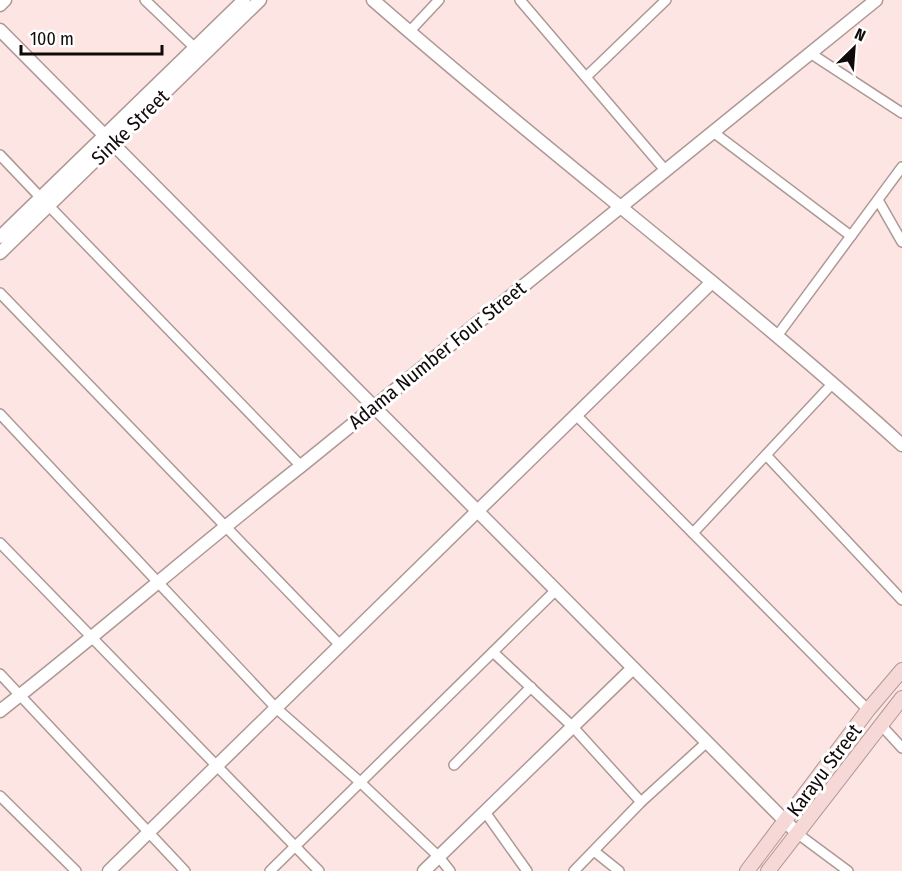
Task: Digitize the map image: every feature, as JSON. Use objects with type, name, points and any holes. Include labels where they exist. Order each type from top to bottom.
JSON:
[{"type":"main road","name":"Karayu Street","points":[[747,871],[868,710],[902,670]]},
{"type":"main road","name":"Karayu Street","points":[[768,871],[902,698]]},
{"type":"street","points":[[0,5],[5,0]]},
{"type":"street","points":[[145,0],[195,48]]},
{"type":"street","name":"Sinke Street","points":[[109,140],[195,48],[244,0]]},
{"type":"street","name":"Sinke Street","points":[[0,253],[45,202],[260,0]]},
{"type":"street","points":[[373,0],[833,383],[902,445]]},
{"type":"street","points":[[409,32],[439,0]]},
{"type":"street","points":[[520,0],[665,170]]},
{"type":"street","points":[[586,77],[666,0]]},
{"type":"street","name":"Adama Number Four Street","points":[[0,711],[159,583],[225,526],[876,0]]},
{"type":"street","points":[[0,30],[785,822],[848,871]]},
{"type":"street","points":[[810,53],[902,113]]},
{"type":"street","points":[[713,132],[851,236]]},
{"type":"street","points":[[0,155],[301,466]]},
{"type":"street","points":[[777,336],[902,167]]},
{"type":"street","points":[[878,200],[902,242]]},
{"type":"street","name":"Sinke Street","points":[[0,237],[45,202]]},
{"type":"street","points":[[109,871],[712,282]]},
{"type":"street","points":[[0,293],[340,645]]},
{"type":"street","points":[[693,532],[833,383]]},
{"type":"street","points":[[0,414],[276,708],[360,782],[439,857],[450,871]]},
{"type":"street","points":[[576,415],[868,710]]},
{"type":"street","points":[[766,455],[902,600]]},
{"type":"street","points":[[0,543],[319,871]]},
{"type":"street","points":[[270,871],[556,590]]},
{"type":"street","points":[[494,652],[573,727],[641,802]]},
{"type":"street","points":[[424,871],[633,668]]},
{"type":"street","points":[[0,674],[185,871]]},
{"type":"street","points":[[454,765],[531,687]]},
{"type":"street","points":[[881,725],[902,748]]},
{"type":"street","points":[[574,871],[641,802],[706,742]]},
{"type":"street","points":[[0,796],[76,871]]},
{"type":"street","points":[[485,812],[527,871]]},
{"type":"street","points":[[594,851],[619,871]]}]
